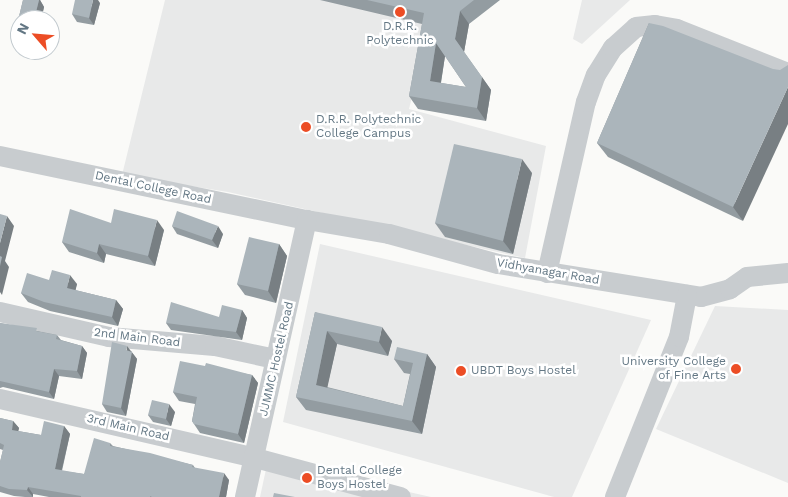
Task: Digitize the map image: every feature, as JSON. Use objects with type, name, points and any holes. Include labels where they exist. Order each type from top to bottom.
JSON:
[{"type":"street","points":[[546,272],[586,102],[596,75],[613,48],[636,27],[654,25],[677,29],[788,73]]},
{"type":"street","name":"Dental College Road","points":[[0,156],[307,220]]},
{"type":"street","name":"Vidhyanagar Road","points":[[307,220],[389,234],[498,264],[701,297],[730,289],[747,277],[788,273]]},
{"type":"street","name":"JJMMC Hostel Road","points":[[245,497],[255,458],[274,359],[307,220]]},
{"type":"street","points":[[615,497],[678,337],[687,295]]},
{"type":"street","name":"2nd Main Road","points":[[0,312],[109,337],[214,346],[274,359]]},
{"type":"street","name":"3rd Main Road","points":[[0,399],[255,458],[401,497]]},
{"type":"shaded area","name":"D.R.R. Polytechnic College Campus","points":[[165,0],[436,0],[409,109],[546,146],[525,258],[228,192],[122,175]]},
{"type":"shaded area","points":[[582,0],[630,0],[582,44],[573,39]]},
{"type":"shaded area","name":"UBDT Boys Hostel","points":[[320,244],[651,320],[572,497],[554,497],[283,422]]},
{"type":"shaded area","name":"University College of Fine Arts","points":[[715,306],[788,310],[788,483],[656,429]]},
{"type":"shaded area","name":"Dental College Boys Hostel","points":[[268,460],[431,497],[260,497]]},
{"type":"building","points":[[23,0],[39,0],[36,10],[21,10]]},
{"type":"building","points":[[75,0],[93,0],[89,18],[72,14]]},
{"type":"building","points":[[367,0],[474,0],[460,11],[455,39],[482,77],[477,108],[409,96],[424,13]],"holes":[[[436,43],[466,87],[430,81]]]},
{"type":"building","points":[[649,23],[663,26],[773,69],[780,70],[788,65],[788,87],[733,207],[597,143]]},
{"type":"building","points":[[454,144],[522,159],[503,241],[435,223]]},
{"type":"building","points":[[70,209],[111,223],[114,209],[157,220],[148,256],[99,244],[97,253],[62,242]]},
{"type":"building","points":[[177,211],[218,226],[212,240],[172,226]]},
{"type":"building","points":[[0,214],[7,216],[0,243]]},
{"type":"building","points":[[249,237],[279,244],[268,291],[237,284]]},
{"type":"building","points":[[52,270],[70,275],[67,288],[116,300],[112,317],[44,302],[21,293],[27,273],[49,280]]},
{"type":"building","points":[[171,302],[219,317],[222,305],[242,310],[236,332],[166,323]]},
{"type":"building","points":[[315,312],[382,327],[379,342],[327,331],[316,385],[403,406],[413,363],[394,359],[397,347],[427,354],[412,421],[296,397]]},
{"type":"building","points":[[0,323],[37,328],[36,331],[57,335],[56,339],[82,346],[77,371],[54,369],[49,392],[0,381]]},
{"type":"building","points":[[112,342],[127,346],[126,350],[132,352],[121,408],[102,404]]},
{"type":"building","points":[[180,361],[205,366],[206,363],[252,375],[238,434],[194,424],[192,421],[197,397],[173,392]]},
{"type":"building","points":[[152,400],[169,404],[166,419],[148,415]]},
{"type":"building","points":[[0,418],[13,421],[12,430],[41,435],[44,421],[64,426],[55,469],[84,474],[94,438],[110,443],[110,446],[150,453],[193,465],[192,467],[224,473],[219,497],[81,497],[28,487],[27,490],[9,489],[0,486],[0,462],[4,445],[0,443]]},
{"type":"building","points":[[274,493],[295,497],[273,497]]},
{"type":"place","name":"D.R.R. Polytechnic","points":[[400,12]]},
{"type":"place","name":"D.R.R. Polytechnic College Campus","points":[[306,127]]},
{"type":"place","name":"University College of Fine Arts","points":[[736,369]]},
{"type":"place","name":"UBDT Boys Hostel","points":[[461,371]]},
{"type":"place","name":"Dental College Boys Hostel","points":[[307,478]]}]
